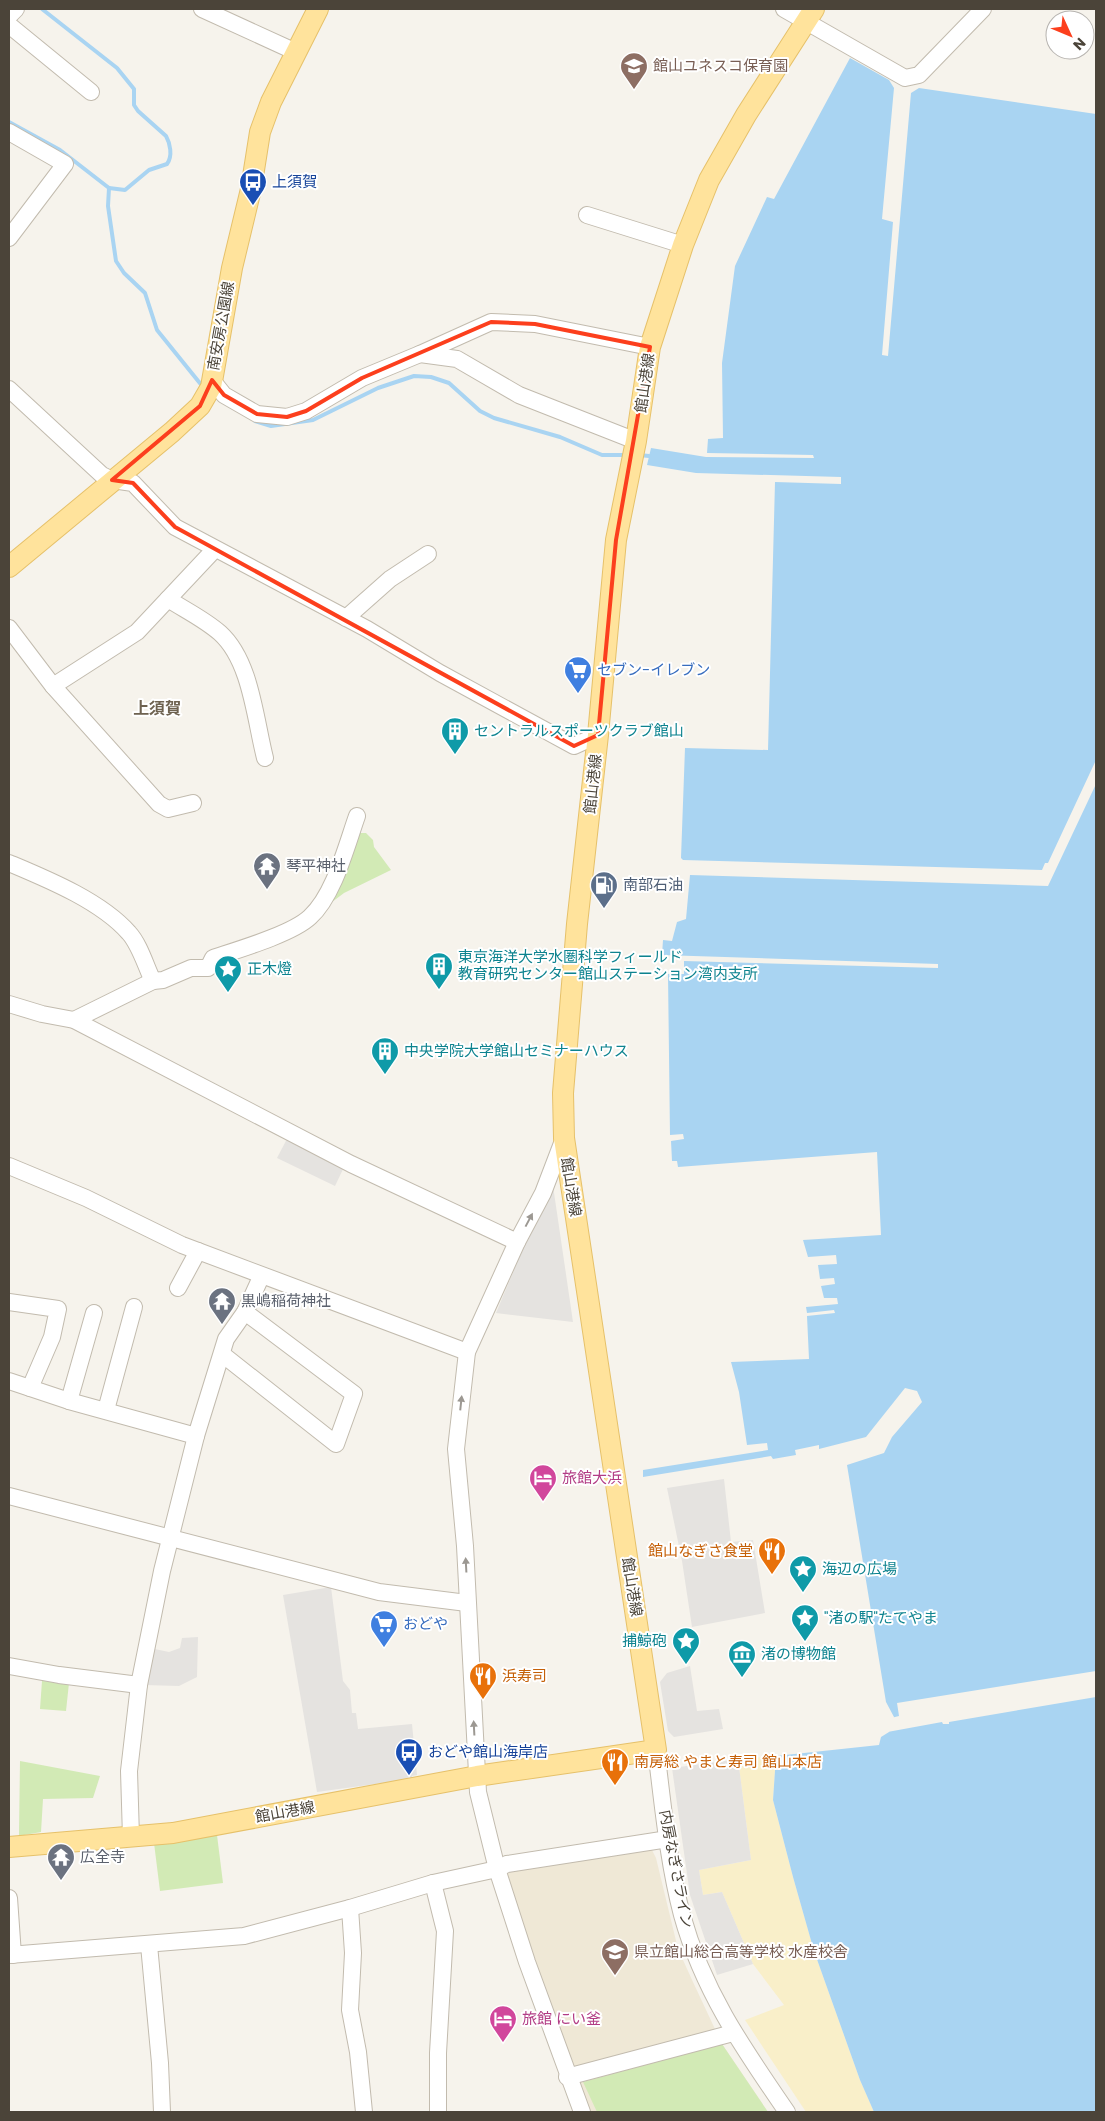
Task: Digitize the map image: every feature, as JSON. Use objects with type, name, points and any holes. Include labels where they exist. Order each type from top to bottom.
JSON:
[{"type":"main road","name":"南安房公園線","points":[[210,388],[260,132],[271,102],[318,9]]},
{"type":"main road","name":"館山港線","points":[[9,1847],[173,1833],[477,1776],[656,1750],[564,1138],[563,1093],[577,924],[598,735],[616,540],[636,442],[650,347],[683,245],[709,180],[746,115],[810,14]]},
{"type":"main road","points":[[11,562],[172,432],[210,388]]},
{"type":"street","points":[[9,16],[16,9]]},
{"type":"street","points":[[202,9],[296,52]]},
{"type":"street","points":[[784,9],[810,14],[905,78],[919,75],[983,9]]},
{"type":"street","points":[[9,24],[91,92]]},
{"type":"street","points":[[9,132],[65,164],[9,238]]},
{"type":"street","points":[[587,215],[683,245]]},
{"type":"street","points":[[210,388],[257,414],[286,417],[306,411],[362,378],[491,322],[535,324],[650,347]]},
{"type":"street","points":[[420,354],[457,359],[519,395],[636,442]]},
{"type":"street","points":[[9,390],[102,475],[112,480],[133,484],[175,527],[214,550],[346,618],[574,746],[598,735]]},
{"type":"street","points":[[53,686],[137,632],[214,550]]},
{"type":"street","points":[[346,618],[390,579],[428,554]]},
{"type":"street","points":[[168,599],[205,621],[221,634],[232,648],[244,669],[265,758]]},
{"type":"street","points":[[9,628],[53,686],[159,804],[168,809],[193,803]]},
{"type":"street","points":[[74,1020],[153,982],[163,980],[190,968],[208,968],[213,958],[290,929],[308,919],[316,911],[336,875],[357,816]]},
{"type":"street","points":[[9,864],[53,882],[108,915],[130,933],[153,982]]},
{"type":"street","points":[[9,1004],[42,1014],[74,1020],[351,1164],[517,1242]]},
{"type":"street","points":[[564,1138],[543,1193],[517,1242],[468,1352],[456,1449],[477,1776],[484,1822],[497,1869],[567,2077],[582,2112]]},
{"type":"street","points":[[9,1166],[86,1198],[198,1251],[262,1277],[276,1280],[468,1352]]},
{"type":"street","points":[[178,1288],[198,1251]]},
{"type":"street","points":[[131,1837],[129,1771],[139,1685],[162,1571],[196,1436],[226,1339],[245,1312],[262,1277]]},
{"type":"street","points":[[9,1302],[58,1309],[52,1337],[30,1388]]},
{"type":"street","points":[[106,1410],[134,1307]]},
{"type":"street","points":[[222,1354],[336,1444],[354,1394],[245,1312]]},
{"type":"street","points":[[69,1401],[94,1314]]},
{"type":"street","points":[[9,1381],[69,1401],[196,1436]]},
{"type":"street","points":[[9,1496],[379,1592],[467,1603]]},
{"type":"street","points":[[9,1666],[59,1675],[139,1685]]},
{"type":"street","name":"内房なぎさライン","points":[[656,1750],[668,1839],[682,1914],[690,1941],[705,1978],[733,2033],[787,2112]]},
{"type":"street","points":[[9,1898],[11,1955],[149,1945],[244,1936],[350,1908],[433,1883],[497,1869],[506,1864],[668,1839]]},
{"type":"street","points":[[433,1883],[445,1931],[438,2053],[438,2112]]},
{"type":"street","points":[[350,1908],[354,1952],[350,2010],[358,2052],[364,2112]]},
{"type":"street","points":[[149,1945],[160,2063],[162,2112]]},
{"type":"street","points":[[567,2077],[733,2033]]},
{"type":"highlighted area","points":[[491,322],[535,324],[650,347],[616,540],[598,735],[574,746],[175,527],[133,483],[112,480],[200,406],[212,380],[224,395],[257,414],[287,417],[306,411],[362,378]]},
{"type":"shaded area","points":[[288,1137],[345,1165],[335,1186],[277,1158]]},
{"type":"shaded area","points":[[552,1179],[573,1322],[496,1313]]},
{"type":"shaded area","points":[[724,1479],[731,1542],[753,1540],[765,1613],[692,1627],[682,1561],[667,1488]]},
{"type":"shaded area","points":[[331,1587],[343,1681],[350,1690],[352,1713],[356,1713],[358,1729],[412,1724],[417,1775],[412,1776],[412,1779],[317,1792],[283,1595]]},
{"type":"shaded area","points":[[198,1637],[197,1677],[179,1686],[144,1685],[150,1648],[169,1652],[180,1648],[182,1638]]},
{"type":"shaded area","points":[[690,1666],[697,1711],[719,1709],[723,1729],[674,1737],[668,1731],[660,1682],[667,1673]]},
{"type":"shaded area","points":[[738,1759],[751,1860],[699,1870],[703,1895],[722,1892],[753,1964],[717,1975],[690,1895],[672,1768]]},
{"type":"shaded area","name":"県立館山総合高等学校 水産校舎","points":[[646,1849],[652,1850],[656,1858],[678,1949],[693,1982],[722,2044],[768,2112],[590,2112],[554,2019],[506,1875],[509,1869]]},
{"type":"green space","points":[[359,833],[366,833],[373,840],[374,847],[391,870],[344,893],[332,902]]},
{"type":"green space","points":[[42,1681],[69,1683],[66,1711],[40,1709]]},
{"type":"green space","points":[[20,1761],[100,1776],[93,1798],[43,1799],[41,1832],[19,1836]]},
{"type":"green space","points":[[217,1835],[223,1883],[160,1891],[154,1843]]},
{"type":"green space","points":[[722,2044],[768,2112],[597,2112],[583,2082]]},
{"type":"sand","points":[[776,1756],[773,1800],[793,1877],[814,1951],[860,2080],[874,2112],[806,2112],[745,2020],[784,2005],[753,1964],[722,1892],[703,1895],[699,1870],[751,1860],[738,1759]]},
{"type":"water","points":[[850,58],[889,80],[894,88],[882,219],[893,222],[882,355],[888,356],[911,93],[919,88],[1096,114],[1096,760],[1048,863],[1045,863],[1042,870],[683,860],[681,858],[685,748],[768,750],[775,482],[841,484],[841,477],[696,473],[647,465],[651,448],[706,457],[814,458],[813,455],[707,453],[708,439],[723,438],[722,363],[735,266],[767,197],[774,199]]},
{"type":"water","points":[[1096,784],[1096,2112],[874,2112],[860,2080],[814,1951],[773,1800],[776,1756],[879,1745],[881,1737],[889,1732],[894,1717],[886,1702],[847,1465],[884,1453],[892,1437],[922,1402],[917,1391],[905,1388],[866,1437],[819,1449],[819,1445],[795,1450],[796,1455],[773,1459],[771,1456],[643,1477],[643,1470],[768,1450],[767,1443],[747,1445],[739,1392],[731,1362],[809,1359],[807,1316],[835,1313],[834,1310],[807,1313],[806,1307],[838,1304],[837,1298],[824,1298],[821,1286],[835,1284],[834,1278],[820,1279],[818,1265],[837,1264],[836,1255],[808,1257],[803,1240],[881,1235],[877,1152],[678,1167],[677,1161],[672,1161],[671,1141],[684,1139],[683,1134],[670,1135],[668,974],[684,974],[684,961],[938,968],[938,964],[662,955],[663,940],[672,941],[677,922],[686,919],[690,875],[1048,886]]},
{"type":"pier","points":[[1096,1671],[1096,1697],[949,1722],[949,1724],[943,1724],[942,1722],[882,1733],[887,1730],[891,1718],[899,1716],[897,1703]]},
{"type":"waterway","points":[[42,9],[117,68],[134,89],[134,105],[138,111],[166,136],[169,142],[170,153],[167,164],[149,170],[125,190],[109,188]]},
{"type":"waterway","points":[[9,122],[60,150],[109,188],[108,206],[116,261],[124,273],[145,293],[157,330],[203,387]]},
{"type":"waterway","points":[[255,421],[271,426],[313,420],[378,388],[414,376],[431,377],[449,383],[480,411],[494,418],[560,437],[602,455],[627,455]]},
{"type":"waterway","points":[[639,455],[649,456]]},
{"type":"place","name":"館山ユネスコ保育園","points":[[634,90]]},
{"type":"place","name":"上須賀","points":[[253,206]]},
{"type":"place","name":"セブン-イレブン","points":[[578,694]]},
{"type":"place","name":"セントラルスポーツクラブ館山","points":[[455,755]]},
{"type":"place","name":"琴平神社","points":[[267,890]]},
{"type":"place","name":"南部石油","points":[[604,909]]},
{"type":"place","name":"東京海洋大学水圏科学フィールド 教育研究センター館山ステーション湾内支所","points":[[439,990]]},
{"type":"place","name":"正木燈","points":[[228,993]]},
{"type":"place","name":"中央学院大学館山セミナーハウス","points":[[385,1075]]},
{"type":"place","name":"黒嶋稲荷神社","points":[[222,1325]]},
{"type":"place","name":"旅館大浜","points":[[543,1502]]},
{"type":"place","name":"館山なぎさ食堂","points":[[772,1575]]},
{"type":"place","name":"海辺の広場","points":[[803,1593]]},
{"type":"place","name":"\"渚の駅\"たてやま","points":[[805,1642]]},
{"type":"place","name":"おどや","points":[[384,1648]]},
{"type":"place","name":"捕鯨砲","points":[[686,1665]]},
{"type":"place","name":"渚の博物館","points":[[742,1678]]},
{"type":"place","name":"浜寿司","points":[[483,1700]]},
{"type":"place","name":"おどや館山海岸店","points":[[409,1776]]},
{"type":"place","name":"南房総 やまと寿司 館山本店","points":[[615,1786]]},
{"type":"place","name":"広全寺","points":[[61,1881]]},
{"type":"place","name":"県立館山総合高等学校 水産校舎","points":[[615,1976]]},
{"type":"place","name":"旅館 にい釜","points":[[503,2043]]},
{"type":"district","name":"上須賀","points":[[157,708]]}]
